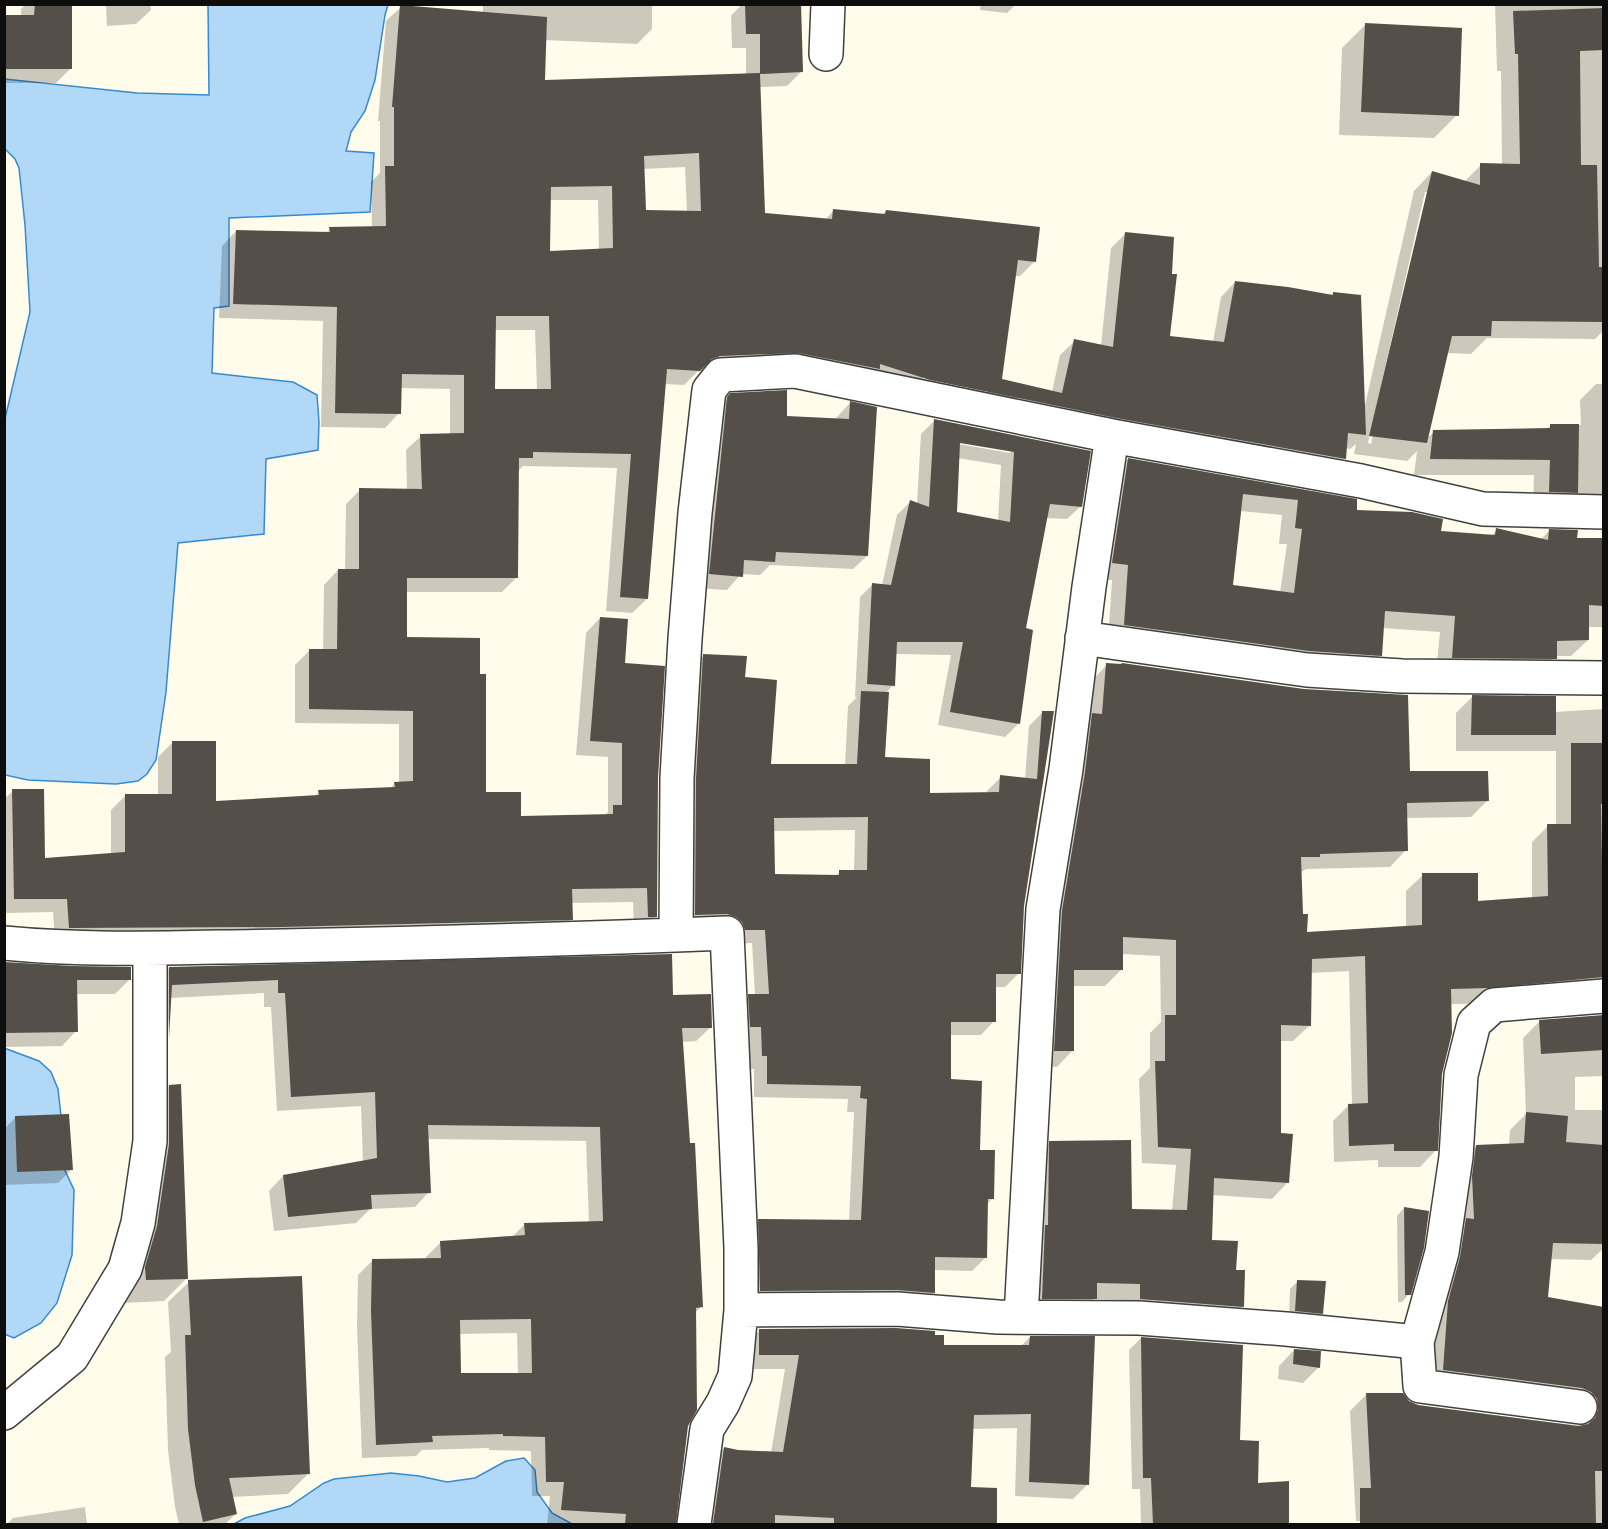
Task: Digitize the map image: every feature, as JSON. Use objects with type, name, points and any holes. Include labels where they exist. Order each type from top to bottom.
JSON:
[{"type":"street","points":[[826,54],[828,4]]},
{"type":"street","points":[[676,935],[677,778],[695,513],[709,390],[721,375],[795,372],[1112,436],[1361,480],[1483,509],[1604,512]]},
{"type":"street","points":[[1021,1317],[1043,909],[1066,770],[1082,638],[1112,436]]},
{"type":"street","points":[[1082,638],[1307,670],[1402,676],[1604,678]]},
{"type":"street","points":[[4,943],[150,949],[409,944],[727,933],[741,1248],[741,1310],[735,1376],[723,1403],[707,1429],[694,1524]]},
{"type":"street","points":[[4,1413],[72,1357],[125,1269],[138,1223],[150,1141],[150,949]]},
{"type":"street","points":[[1580,1407],[1420,1386],[1417,1342],[1442,1252],[1456,1157],[1461,1075],[1474,1023],[1494,1005],[1604,996]]},
{"type":"street","points":[[741,1310],[897,1309],[998,1317],[1140,1318],[1417,1342]]},
{"type":"water","points":[[208,5],[388,5],[375,80],[365,111],[351,132],[346,151],[374,153],[370,212],[229,218],[229,306],[214,308],[212,373],[293,382],[317,395],[318,450],[266,459],[264,534],[178,543],[166,692],[156,760],[147,774],[138,781],[116,784],[28,780],[5,775],[4,423],[30,312],[19,168],[15,159],[5,149],[5,79],[137,93],[209,95]]},
{"type":"water","points":[[4,1048],[39,1061],[51,1072],[58,1089],[63,1166],[74,1190],[72,1255],[57,1303],[41,1323],[14,1338],[4,1334]]},
{"type":"water","points":[[524,1458],[535,1470],[537,1492],[552,1513],[572,1524],[234,1524],[245,1518],[290,1506],[324,1483],[334,1479],[391,1473],[447,1482],[475,1478],[506,1461]]},
{"type":"building","points":[[35,4],[72,4],[72,69],[4,69],[4,15],[34,15]]},
{"type":"building","points":[[745,4],[801,4],[803,72],[760,74],[765,213],[832,219],[833,209],[885,214],[886,210],[1040,227],[1036,262],[1018,260],[1002,379],[1062,393],[1074,339],[1113,347],[1125,232],[1174,237],[1172,274],[1177,274],[1170,336],[1224,342],[1235,281],[1333,295],[1333,292],[1361,295],[1366,435],[1348,433],[1346,459],[1116,418],[930,380],[880,364],[880,369],[798,353],[720,356],[712,359],[700,371],[667,369],[648,599],[620,597],[631,454],[533,452],[533,458],[519,458],[518,578],[407,578],[407,637],[480,638],[480,674],[486,674],[486,792],[521,792],[521,816],[613,814],[613,805],[622,805],[622,743],[590,741],[600,617],[628,619],[625,663],[665,666],[658,778],[657,917],[648,917],[647,888],[572,889],[573,920],[282,927],[69,928],[67,899],[14,899],[12,789],[44,789],[45,858],[125,852],[125,794],[172,794],[172,741],[216,741],[216,801],[319,795],[318,790],[395,787],[394,782],[413,781],[413,711],[309,709],[309,649],[337,649],[338,569],[359,569],[359,488],[422,489],[420,434],[464,433],[464,375],[402,374],[401,414],[335,413],[337,307],[233,304],[236,230],[330,232],[329,227],[386,226],[385,166],[394,166],[394,107],[392,107],[400,5],[547,17],[545,80],[760,73],[760,34],[746,34]],"holes":[[[699,153],[701,211],[646,210],[644,156]],[[612,186],[613,248],[550,251],[551,187]],[[496,316],[549,316],[551,389],[495,389]]]},
{"type":"building","points":[[1604,8],[1604,50],[1580,51],[1581,165],[1597,165],[1599,267],[1604,267],[1604,322],[1492,321],[1491,336],[1452,336],[1427,443],[1369,436],[1432,171],[1480,185],[1480,163],[1520,164],[1518,54],[1515,54],[1513,11]]},
{"type":"building","points":[[1365,23],[1462,28],[1459,116],[1361,112]]},
{"type":"building","points":[[787,390],[787,416],[849,419],[850,401],[877,407],[868,556],[776,552],[775,562],[744,560],[743,577],[709,574],[727,397],[730,393]]},
{"type":"building","points":[[934,419],[1091,451],[1082,507],[1050,504],[1026,628],[1033,630],[1020,724],[950,712],[963,642],[897,642],[895,686],[867,684],[872,583],[891,585],[910,500],[929,507]],"holes":[[[960,443],[1014,452],[1010,522],[957,512]]]},
{"type":"building","points":[[1550,424],[1579,424],[1578,493],[1549,492],[1550,460],[1430,459],[1433,430],[1550,428]]},
{"type":"building","points":[[1128,458],[1357,499],[1357,510],[1412,512],[1443,519],[1441,531],[1495,535],[1496,528],[1548,540],[1549,529],[1578,530],[1577,538],[1604,538],[1604,606],[1589,605],[1589,640],[1557,641],[1557,659],[1452,658],[1455,616],[1385,611],[1382,656],[1309,651],[1124,625],[1128,565],[1112,563]],"holes":[[[1243,494],[1298,500],[1295,528],[1302,529],[1294,593],[1233,585]]]},
{"type":"building","points":[[703,654],[747,656],[745,677],[777,680],[771,764],[857,764],[861,691],[889,692],[885,757],[930,759],[930,793],[999,792],[1000,775],[1037,779],[1042,711],[1054,711],[1024,906],[1021,974],[996,974],[996,1022],[951,1022],[951,1079],[982,1081],[980,1150],[995,1150],[994,1199],[988,1199],[987,1258],[935,1257],[935,1293],[897,1290],[760,1291],[758,1219],[861,1220],[867,1099],[860,1098],[861,1086],[767,1084],[767,1056],[762,1056],[761,1027],[750,1027],[748,994],[769,994],[765,930],[745,930],[742,922],[727,914],[695,915],[696,779]],"holes":[[[868,817],[867,870],[839,870],[839,875],[775,874],[774,818]]]},
{"type":"building","points":[[1106,663],[1122,663],[1304,689],[1408,695],[1410,771],[1488,771],[1489,801],[1407,803],[1408,851],[1320,854],[1320,857],[1301,857],[1303,914],[1308,914],[1307,932],[1422,925],[1422,873],[1478,873],[1478,901],[1548,896],[1547,824],[1571,824],[1571,743],[1604,743],[1604,804],[1601,804],[1604,977],[1489,988],[1451,989],[1452,1033],[1442,1074],[1438,1151],[1394,1151],[1394,1144],[1349,1146],[1348,1104],[1368,1103],[1365,956],[1312,959],[1311,1026],[1281,1025],[1281,1133],[1293,1134],[1289,1183],[1214,1178],[1212,1240],[1238,1241],[1236,1270],[1245,1270],[1244,1307],[1140,1299],[1140,1284],[1097,1283],[1097,1299],[1042,1299],[1045,1225],[1048,1225],[1049,1141],[1131,1140],[1132,1209],[1187,1210],[1191,1149],[1158,1147],[1155,1061],[1165,1061],[1165,1015],[1176,1015],[1176,940],[1123,937],[1123,970],[1074,970],[1074,1051],[1054,1051],[1062,911],[1085,772],[1092,713],[1102,714]]},
{"type":"building","points":[[1472,695],[1556,696],[1556,735],[1471,735]]},
{"type":"building","points":[[672,954],[673,995],[711,994],[712,1028],[682,1028],[690,1143],[695,1143],[703,1307],[696,1308],[697,1410],[688,1426],[676,1524],[625,1524],[626,1514],[561,1510],[564,1482],[546,1482],[545,1437],[503,1436],[503,1434],[432,1436],[433,1442],[376,1445],[371,1311],[372,1259],[441,1258],[440,1241],[525,1235],[524,1223],[603,1221],[600,1127],[428,1125],[431,1193],[371,1195],[372,1209],[288,1217],[283,1175],[377,1158],[375,1092],[291,1097],[285,993],[278,993],[278,980],[172,985],[169,1038],[169,967]],"holes":[[[531,1319],[532,1373],[461,1373],[460,1320]]]},
{"type":"building","points":[[4,962],[131,967],[131,980],[77,980],[78,1032],[4,1033]]},
{"type":"building","points":[[1604,1015],[1604,1050],[1541,1054],[1539,1020]]},
{"type":"building","points":[[181,1084],[188,1279],[146,1280],[145,1267],[157,1226],[169,1144],[169,1085]]},
{"type":"building","points":[[1526,1112],[1568,1116],[1566,1142],[1604,1145],[1604,1244],[1553,1243],[1548,1297],[1604,1307],[1604,1471],[1595,1471],[1596,1524],[1360,1524],[1360,1488],[1371,1488],[1366,1393],[1403,1393],[1409,1401],[1418,1405],[1578,1426],[1588,1424],[1595,1418],[1598,1410],[1597,1399],[1591,1392],[1582,1388],[1443,1370],[1448,1301],[1460,1257],[1466,1218],[1474,1219],[1472,1176],[1476,1145],[1524,1143]]},
{"type":"building","points":[[69,1114],[73,1170],[17,1172],[15,1116]]},
{"type":"building","points":[[1404,1207],[1429,1211],[1424,1248],[1411,1295],[1405,1295]]},
{"type":"building","points":[[302,1276],[310,1474],[229,1478],[237,1514],[203,1522],[195,1485],[188,1429],[185,1335],[191,1335],[188,1280]]},
{"type":"building","points":[[1297,1280],[1326,1281],[1323,1314],[1295,1311]]},
{"type":"building","points":[[896,1328],[935,1331],[935,1335],[944,1335],[944,1345],[1029,1345],[1030,1336],[1095,1336],[1089,1485],[1029,1482],[1031,1414],[974,1415],[971,1487],[997,1488],[997,1524],[834,1524],[834,1518],[775,1515],[775,1524],[713,1524],[724,1447],[738,1450],[783,1452],[799,1355],[759,1355],[759,1329]]},
{"type":"building","points":[[1141,1337],[1243,1345],[1240,1440],[1259,1441],[1258,1483],[1289,1481],[1289,1524],[1153,1524],[1151,1478],[1143,1478]]},
{"type":"building","points":[[1294,1349],[1321,1351],[1320,1368],[1293,1364]]}]
